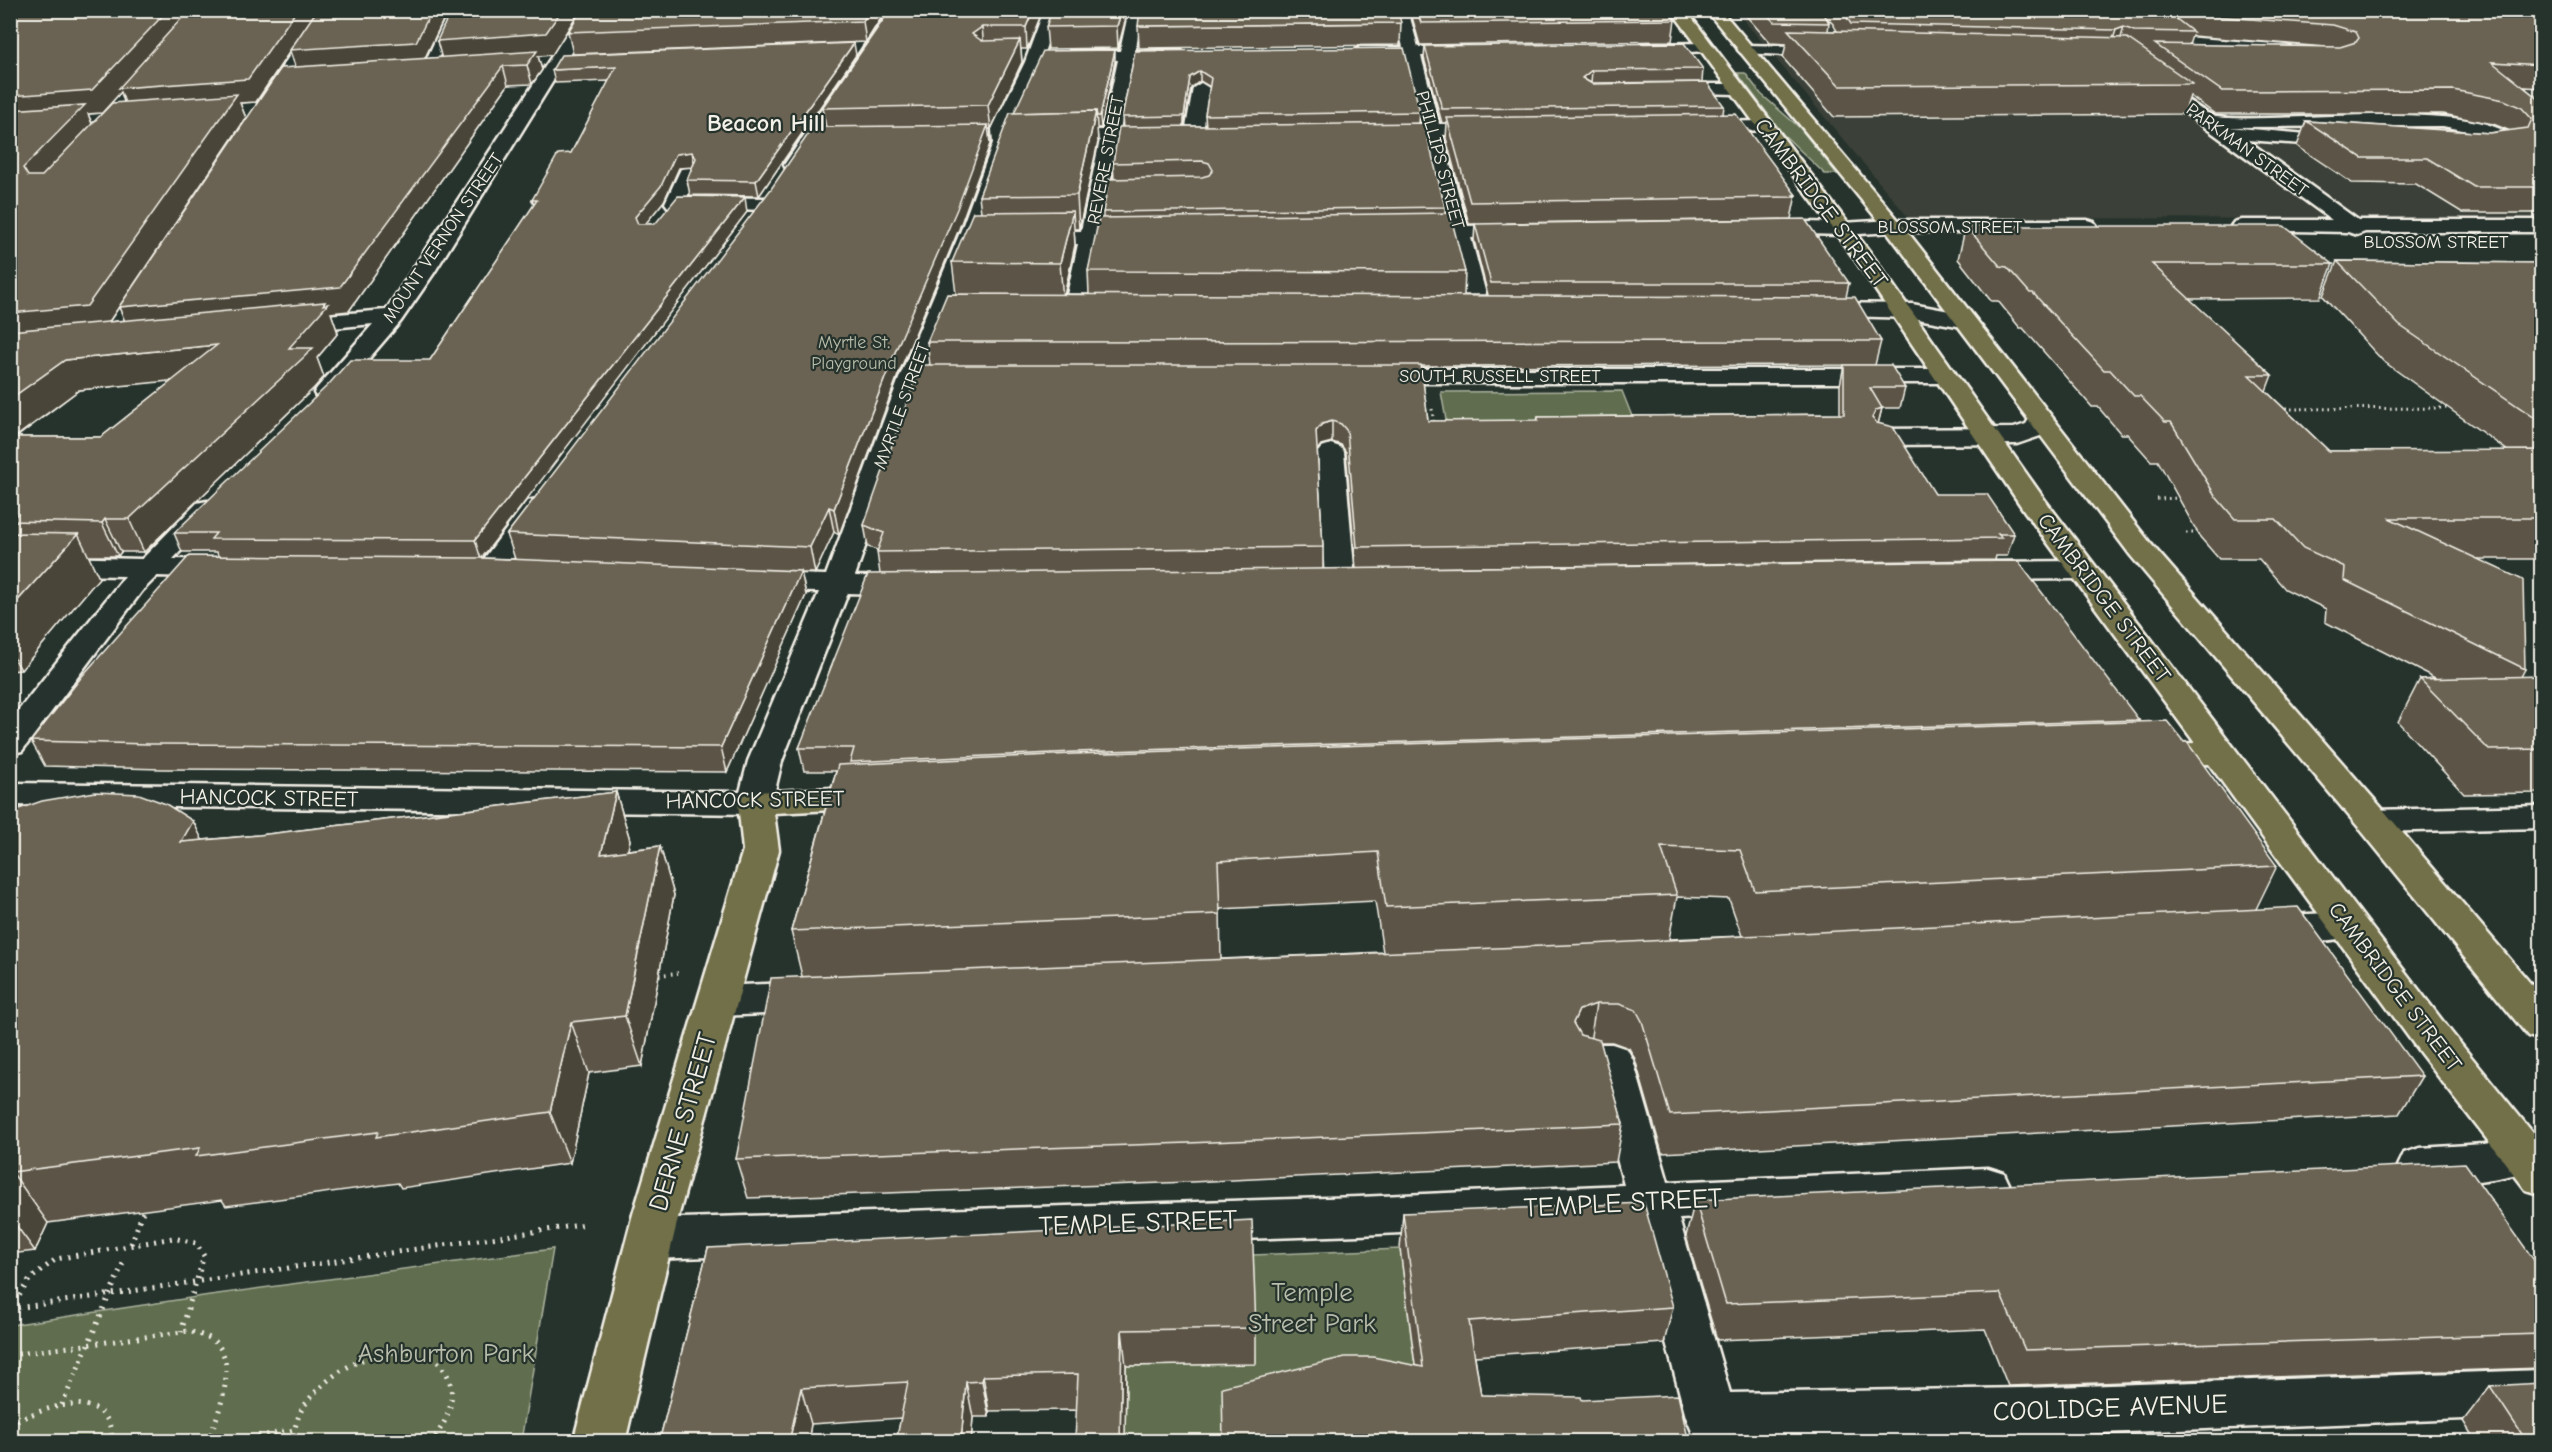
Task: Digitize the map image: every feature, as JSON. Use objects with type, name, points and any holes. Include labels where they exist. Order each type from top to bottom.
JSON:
[{"type":"main road","name":"CAMBRIDGE STREET","points":[[1678,10],[1842,229],[1901,311],[1986,437],[2082,570],[2348,925],[2536,1161]]},
{"type":"main road","name":"CAMBRIDGE STREET","points":[[1713,10],[1899,234],[2141,550],[2373,821],[2541,1025]]},
{"type":"main road","points":[[1706,48],[1746,50]]},
{"type":"main road","points":[[2123,756],[2220,753]]},
{"type":"main road","name":"HANCOCK STREET","points":[[755,803],[903,796]]},
{"type":"main road","name":"DERNE STREET","points":[[599,1442],[650,1239],[761,850],[755,803]]},
{"type":"street","points":[[430,69],[456,10]]},
{"type":"street","name":"MOUNT VERNON STREET","points":[[308,412],[393,316],[423,273],[590,10]]},
{"type":"street","name":"MYRTLE STREET","points":[[755,803],[765,761],[979,239],[1002,143],[1001,129],[1028,56],[1051,10]]},
{"type":"street","name":"PHILLIPS STREET","points":[[1401,10],[1479,309]]},
{"type":"street","points":[[256,113],[290,81],[332,13]]},
{"type":"street","name":"REVERE STREET","points":[[1099,309],[1065,309],[1109,186],[1110,135],[1127,56],[1139,18]]},
{"type":"street","points":[[752,223],[822,139],[862,49],[883,21]]},
{"type":"street","points":[[2170,29],[2205,60]]},
{"type":"street","points":[[1746,50],[1840,53],[1832,36]]},
{"type":"street","points":[[573,39],[595,38]]},
{"type":"street","points":[[2185,42],[2299,57],[2240,62]]},
{"type":"street","points":[[1624,49],[1706,48]]},
{"type":"street","points":[[1340,53],[1488,51]]},
{"type":"street","points":[[1028,56],[1196,55]]},
{"type":"street","points":[[537,62],[582,59]]},
{"type":"street","name":"PARKMAN STREET","points":[[2137,70],[2375,243]]},
{"type":"street","points":[[1040,136],[1200,133],[1201,88]]},
{"type":"street","points":[[1650,89],[1736,89]]},
{"type":"street","points":[[2210,122],[2443,122],[2487,130],[2505,138],[2510,143],[2509,147],[2502,149],[2473,150]]},
{"type":"street","points":[[1679,127],[1765,126]]},
{"type":"street","points":[[1358,131],[1508,129]]},
{"type":"street","points":[[2226,133],[2363,143]]},
{"type":"street","points":[[688,173],[668,210],[766,204]]},
{"type":"street","name":"BLOSSOM STREET","points":[[1743,228],[1842,229],[1871,237],[2112,226]]},
{"type":"street","name":"BLOSSOM STREET","points":[[2219,226],[2541,226]]},
{"type":"street","points":[[1394,233],[1542,231]]},
{"type":"street","name":"BLOSSOM STREET","points":[[1899,234],[2093,242]]},
{"type":"street","points":[[1014,238],[1161,237]]},
{"type":"street","name":"BLOSSOM STREET","points":[[2233,242],[2541,242]]},
{"type":"street","points":[[1455,309],[1502,309]]},
{"type":"street","points":[[1804,310],[1901,311],[1963,320]]},
{"type":"street","points":[[269,327],[393,316]]},
{"type":"street","name":"SOUTH RUSSELL STREET","points":[[1358,376],[1944,376]]},
{"type":"street","points":[[1882,437],[1986,437],[2028,434],[2037,429],[2040,421]]},
{"type":"street","points":[[1331,452],[1340,579]]},
{"type":"street","points":[[490,570],[547,493]]},
{"type":"street","points":[[10,744],[132,585],[222,495]]},
{"type":"street","points":[[10,565],[250,569]]},
{"type":"street","points":[[459,570],[527,572]]},
{"type":"street","points":[[1954,571],[2082,570]]},
{"type":"street","points":[[727,580],[836,585],[937,585]]},
{"type":"street","name":"HANCOCK STREET","points":[[10,794],[755,803]]},
{"type":"street","points":[[2373,821],[2541,817]]},
{"type":"street","points":[[2228,931],[2348,925]]},
{"type":"street","points":[[719,1001],[843,996]]},
{"type":"street","name":"COOLIDGE AVENUE","points":[[1590,1060],[1612,1059],[1711,1418],[2024,1412],[2541,1393]]},
{"type":"street","points":[[2381,1168],[2536,1161]]},
{"type":"street","name":"TEMPLE STREET","points":[[650,1239],[1348,1217],[2022,1184]]},
{"type":"path","points":[[1431,403],[1436,435]]},
{"type":"path","points":[[2275,409],[2450,408]]},
{"type":"path","points":[[2157,499],[2179,498]]},
{"type":"path","points":[[2186,533],[2198,533]]},
{"type":"path","points":[[659,975],[678,973]]},
{"type":"path","points":[[130,1244],[144,1209]]},
{"type":"path","points":[[11,1309],[587,1224]]},
{"type":"path","points":[[11,1309],[29,1280],[56,1259],[130,1244],[174,1238],[196,1243],[204,1256],[181,1332]]},
{"type":"path","points":[[62,1405],[124,1261]]},
{"type":"path","points":[[10,1355],[189,1331],[214,1340],[225,1359],[226,1387],[208,1442]]},
{"type":"path","points":[[292,1442],[303,1408],[321,1388],[341,1371],[365,1358],[390,1351],[415,1351],[435,1358],[448,1372],[453,1392],[448,1415],[431,1442]]},
{"type":"path","points":[[10,1424],[36,1411],[62,1405],[84,1404],[100,1412],[111,1424],[113,1442]]},
{"type":"path","points":[[227,1442],[294,1430]]},
{"type":"shaded area","points":[[1736,11],[2541,11],[2541,219],[1909,218]]},
{"type":"green space","points":[[1737,73],[1745,73],[1761,94],[1800,128],[1837,174],[1825,174],[1783,134]]},
{"type":"green space","points":[[1622,391],[1637,429],[1448,431],[1441,392]]},
{"type":"green space","name":"Ashburton Park","points":[[553,1249],[521,1441],[11,1441],[11,1325],[210,1295]]},
{"type":"green space","name":"Temple Street Park","points":[[1400,1249],[1414,1360],[1429,1365],[1224,1441],[1125,1440],[1126,1366],[1256,1363],[1253,1255]]},
{"type":"building","points":[[13,10],[168,10],[92,90],[10,96],[10,12]]},
{"type":"building","points":[[189,10],[297,10],[248,79],[119,88]]},
{"type":"building","points":[[317,10],[432,10],[416,42],[290,50]]},
{"type":"building","points":[[451,10],[562,10],[546,33],[437,41]]},
{"type":"building","points":[[581,10],[870,10],[863,21],[568,32]]},
{"type":"building","points":[[890,10],[1033,10],[1026,27],[982,27],[972,34],[982,41],[1020,40],[988,105],[822,108]]},
{"type":"building","points":[[1052,10],[1122,10],[1117,26],[1046,27]]},
{"type":"building","points":[[1140,10],[1398,10],[1401,23],[1138,26]]},
{"type":"building","points":[[1417,10],[1668,10],[1675,20],[1421,23]]},
{"type":"building","points":[[1763,10],[1822,10],[1829,23],[1774,22]]},
{"type":"building","points":[[1842,10],[2165,10],[2193,32],[2134,31],[2124,27],[2116,30],[1851,24]]},
{"type":"building","points":[[2190,10],[2541,10],[2541,65],[2492,62],[2541,101],[2541,187],[2474,187],[2427,158],[2362,158],[2306,121],[2490,133],[2528,128],[2532,119],[2522,108],[2504,100],[2453,90],[2222,91],[2155,44],[2340,47],[2356,42],[2359,38],[2356,32],[2333,25],[2196,15]]},
{"type":"building","points":[[1788,30],[2127,38],[2193,84],[1840,86]]},
{"type":"building","points":[[854,43],[756,181],[687,180],[696,158],[692,152],[676,154],[661,186],[635,217],[638,224],[655,224],[678,196],[745,197],[475,540],[211,539],[216,533],[174,533],[329,384],[350,360],[430,360],[537,200],[532,200],[558,154],[571,153],[616,67],[552,70],[561,55]]},
{"type":"building","points":[[1684,43],[1703,69],[1592,70],[1582,78],[1592,84],[1707,82],[1724,106],[1442,109],[1425,46]]},
{"type":"building","points":[[1404,48],[1420,112],[1205,115],[1211,78],[1200,71],[1190,77],[1184,116],[1122,117],[1135,51]]},
{"type":"building","points":[[1115,50],[1100,116],[1097,116],[1096,111],[1014,113],[1043,51]]},
{"type":"building","points":[[537,51],[527,65],[503,66],[340,287],[119,307],[281,68]]},
{"type":"building","points":[[237,94],[87,306],[10,313],[10,110],[85,105],[23,168],[28,176],[42,176],[112,103]]},
{"type":"building","points":[[1096,111],[1077,195],[979,196],[1010,113]]},
{"type":"building","points":[[1736,114],[1796,195],[1793,195],[1795,197],[1470,202],[1447,118]]},
{"type":"building","points":[[1424,123],[1445,207],[1103,212],[1109,179],[1202,177],[1209,175],[1213,170],[1209,163],[1202,161],[1113,163],[1119,127]]},
{"type":"building","points":[[988,125],[957,209],[895,352],[834,509],[829,507],[810,547],[507,534],[771,189],[813,127]]},
{"type":"building","points":[[1073,211],[1060,263],[952,262],[973,212]]},
{"type":"building","points":[[1450,213],[1465,272],[1088,271],[1099,218]]},
{"type":"building","points":[[1805,219],[1849,283],[1491,283],[1475,224]]},
{"type":"building","points":[[1966,226],[2284,226],[2333,264],[2152,264],[2272,375],[2249,375],[2329,451],[2541,450],[2541,518],[2389,518],[2523,580],[2525,669],[2344,580],[2345,567],[2303,548],[2276,519],[2235,519],[2216,497],[2171,422],[2165,422],[2140,396],[2134,396],[2110,370],[2104,370],[2007,267],[2000,266]]},
{"type":"building","points":[[2337,261],[2541,263],[2541,422],[2399,325]]},
{"type":"building","points":[[947,294],[1855,297],[1881,341],[927,342]]},
{"type":"building","points":[[325,302],[323,305],[328,304],[289,348],[313,348],[129,519],[105,519],[102,523],[10,521],[17,514],[10,513],[10,437],[101,437],[217,345],[65,360],[10,399],[10,331]]},
{"type":"building","points":[[920,365],[1421,365],[1428,421],[1538,420],[1538,417],[1844,414],[1844,365],[1891,365],[1905,388],[1870,388],[1882,408],[1876,410],[1872,418],[1877,423],[1893,427],[1935,494],[1987,494],[2014,534],[1998,534],[2002,538],[1357,547],[1347,431],[1341,424],[1332,421],[1322,424],[1316,431],[1323,547],[877,552],[884,533],[864,525]]},
{"type":"building","points":[[10,533],[78,534],[10,609]]},
{"type":"building","points":[[189,556],[482,558],[801,571],[721,747],[149,744],[31,741],[83,675]]},
{"type":"building","points":[[2018,561],[2139,720],[1075,752],[850,762],[854,748],[799,748],[868,574]]},
{"type":"building","points":[[2541,676],[2541,749],[2489,750],[2420,679]]},
{"type":"building","points":[[2167,721],[2184,742],[2187,742],[2277,866],[1755,891],[1740,850],[1661,847],[1677,895],[1386,907],[1378,852],[1218,861],[1220,914],[791,931],[838,765],[1073,754]]},
{"type":"building","points":[[95,792],[139,794],[166,804],[193,821],[181,842],[259,835],[616,792],[601,854],[660,846],[625,1016],[571,1022],[550,1112],[376,1137],[378,1132],[196,1156],[200,1148],[12,1172],[10,1175],[10,812],[42,801]]},
{"type":"building","points":[[2298,907],[2422,1076],[1670,1115],[1642,1021],[1636,1010],[1619,1004],[1596,1004],[1579,1010],[1573,1023],[1580,1035],[1600,1040],[1623,1124],[1189,1143],[736,1159],[771,978],[1591,944]]},
{"type":"building","points":[[2465,1163],[2541,1270],[2541,1334],[2025,1350],[2000,1293],[1726,1304],[1695,1200]]},
{"type":"building","points":[[1644,1203],[1673,1307],[1469,1321],[1481,1395],[1581,1397],[1582,1400],[1678,1395],[1689,1442],[1223,1442],[1222,1387],[1345,1357],[1373,1357],[1423,1367],[1403,1213]]},
{"type":"building","points":[[1252,1220],[1256,1328],[1122,1330],[1120,1442],[1075,1442],[1078,1374],[983,1376],[982,1381],[966,1382],[961,1442],[896,1442],[908,1382],[801,1388],[789,1442],[659,1442],[708,1248]]},
{"type":"building","points":[[2541,1383],[2541,1442],[2527,1442],[2490,1386]]},
{"type":"district","name":"Beacon Hill","points":[[766,123]]},
{"type":"park label","name":"Myrtle St. Playground","points":[[854,352]]}]
